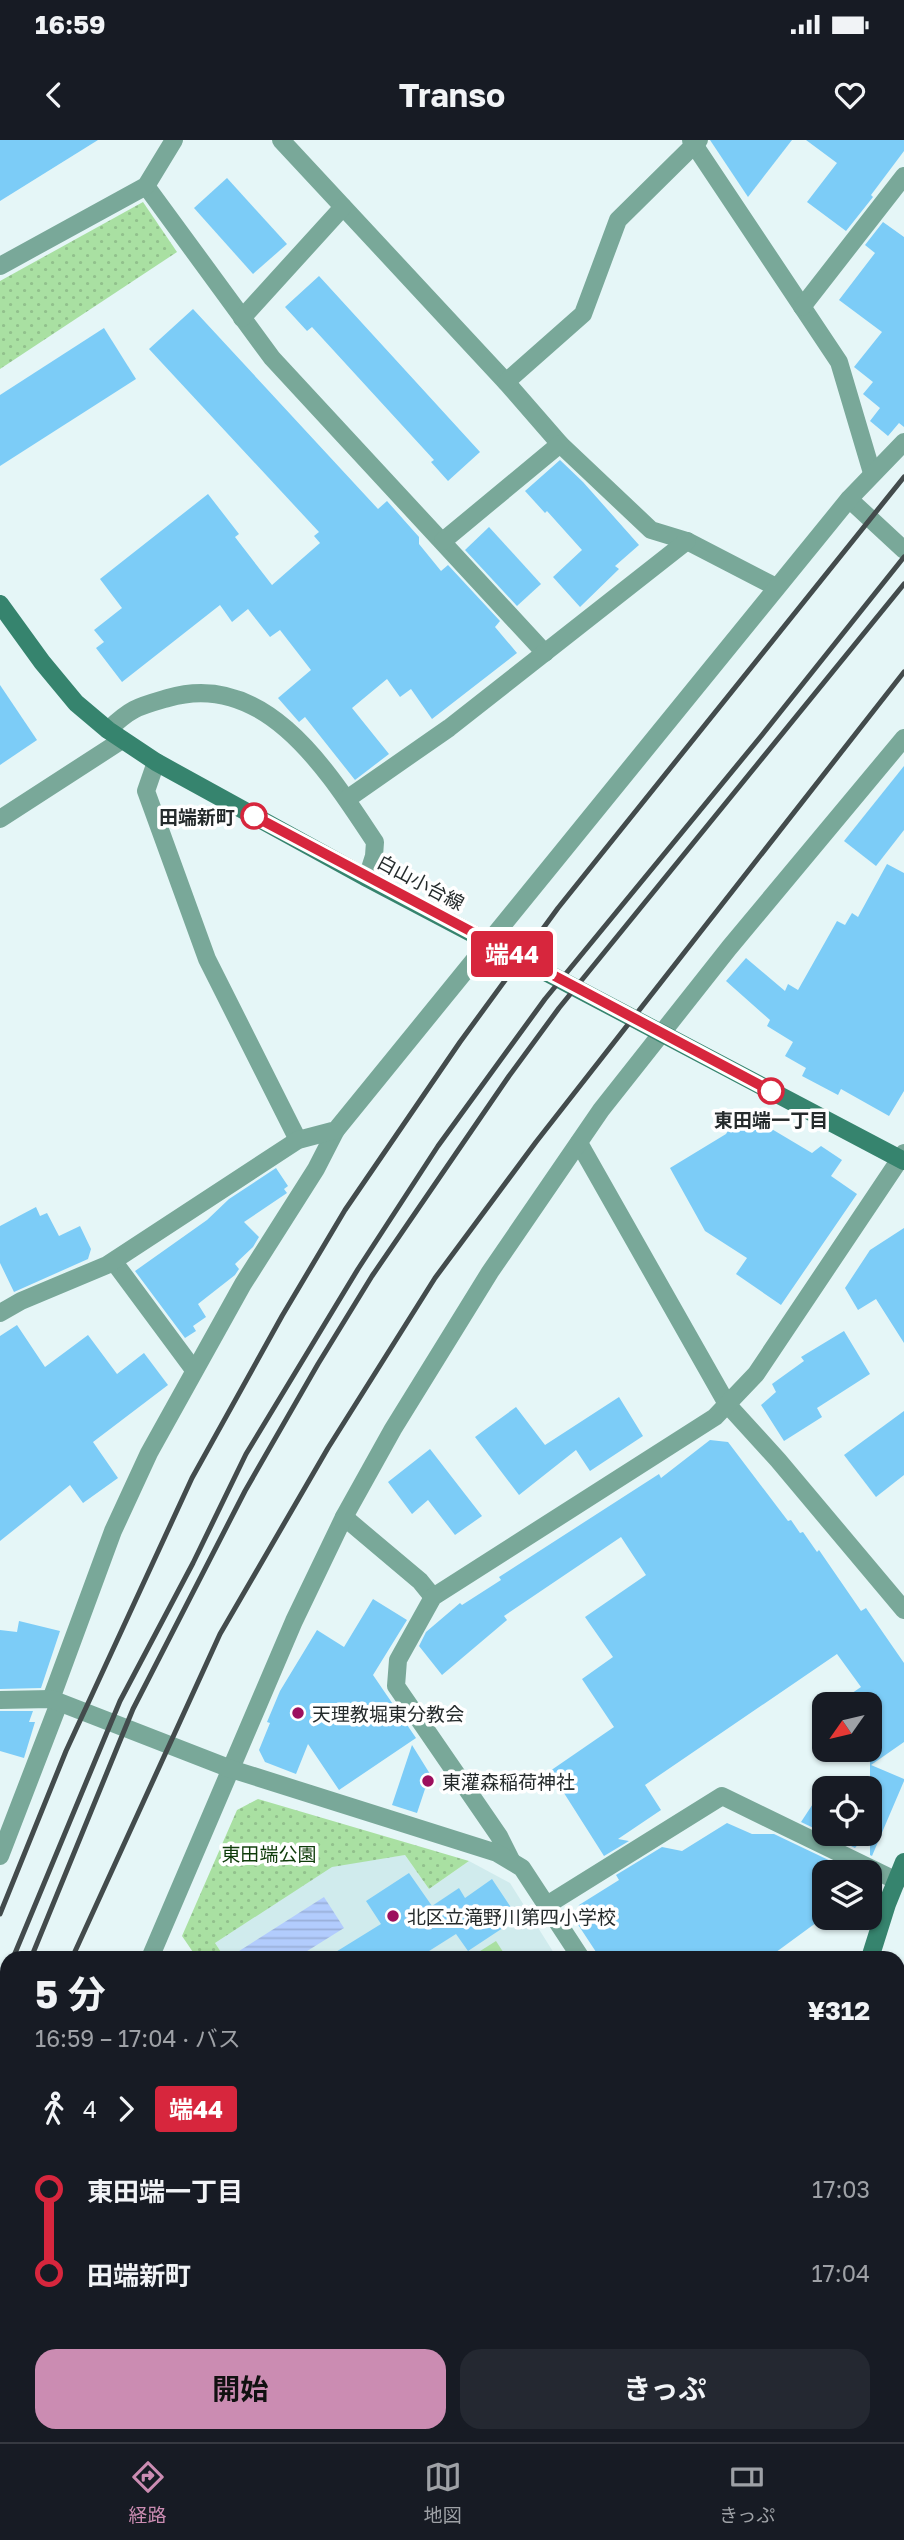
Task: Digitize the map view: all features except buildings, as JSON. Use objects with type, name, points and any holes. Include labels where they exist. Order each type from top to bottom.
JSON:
[{"type":"main road","name":"白山小台線","points":[[0,604],[67,693],[115,735],[156,762],[368,878],[903,1158]]},
{"type":"main road","points":[[872,1951],[904,1862]]},
{"type":"street","points":[[0,266],[146,186],[174,140]]},
{"type":"street","points":[[281,140],[506,382],[560,444],[651,530],[687,541],[776,587]]},
{"type":"street","points":[[506,382],[583,314],[618,220],[695,142],[839,362],[872,473]]},
{"type":"street","points":[[802,307],[904,176]]},
{"type":"street","points":[[146,186],[272,358],[545,653]]},
{"type":"street","points":[[242,318],[344,207]]},
{"type":"street","points":[[0,1856],[113,1531],[149,1453],[243,1284],[316,1169],[336,1130],[776,587],[849,499],[904,442]]},
{"type":"street","points":[[443,541],[560,444]]},
{"type":"street","points":[[849,499],[904,550]]},
{"type":"street","points":[[346,799],[449,728],[687,541]]},
{"type":"street","points":[[0,819],[115,735],[131,709],[183,694],[220,694],[254,706],[281,724],[312,752],[375,842],[368,878]]},
{"type":"street","points":[[153,1951],[294,1621],[344,1517],[393,1429],[490,1272],[579,1143],[661,1033],[904,738]]},
{"type":"street","points":[[156,762],[146,791],[207,959],[298,1140]]},
{"type":"street","points":[[0,1313],[21,1301],[114,1262],[298,1140],[336,1130]]},
{"type":"street","points":[[579,1143],[727,1404],[778,1460],[904,1610]]},
{"type":"street","points":[[511,1860],[499,1836],[396,1686],[398,1660],[433,1597],[715,1417],[756,1374],[903,1158]]},
{"type":"street","points":[[114,1262],[194,1370]]},
{"type":"street","points":[[344,1517],[419,1581],[433,1597]]},
{"type":"street","points":[[0,1700],[55,1701],[231,1769],[497,1853],[522,1868],[577,1951]]},
{"type":"street","points":[[547,1905],[722,1796],[897,1881]]},
{"type":"shaded area","name":"北区立滝野川第四小学校","points":[[405,1855],[429,1889],[469,1861],[510,1883],[553,1951],[220,1951],[215,1943],[332,1866]]},
{"type":"green space","points":[[143,202],[177,252],[0,369],[0,281]]},
{"type":"green space","name":"東田端公園","points":[[258,1799],[469,1861],[429,1889],[405,1855],[332,1867],[215,1943],[220,1951],[192,1951],[182,1936],[237,1810]]},
{"type":"green space","points":[[496,1941],[502,1951],[480,1951]]},
{"type":"water","points":[[324,1897],[344,1928],[307,1951],[239,1951]]},
{"type":"railway","points":[[0,1914],[66,1751],[192,1478],[282,1316],[345,1210],[460,1042],[558,908],[904,477]]},
{"type":"railway","points":[[16,1951],[120,1701],[193,1563],[246,1454],[358,1269],[438,1146],[545,999],[904,557]]},
{"type":"railway","points":[[34,1951],[133,1709],[245,1491],[372,1276],[559,1008],[904,584]]},
{"type":"railway","points":[[75,1951],[220,1634],[328,1448],[435,1278],[536,1142],[904,672]]},
{"type":"bus line","name":"端44","points":[[254,816],[771,1091]]},
{"type":"place","name":"田端新町","points":[[254,816]]},
{"type":"place","name":"東田端一丁目","points":[[771,1091]]},
{"type":"place","name":"天理教堀東分教会","points":[[298,1713]]},
{"type":"place","name":"東灌森稲荷神社","points":[[428,1781]]},
{"type":"place","name":"北区立滝野川第四小学校","points":[[393,1916]]}]
